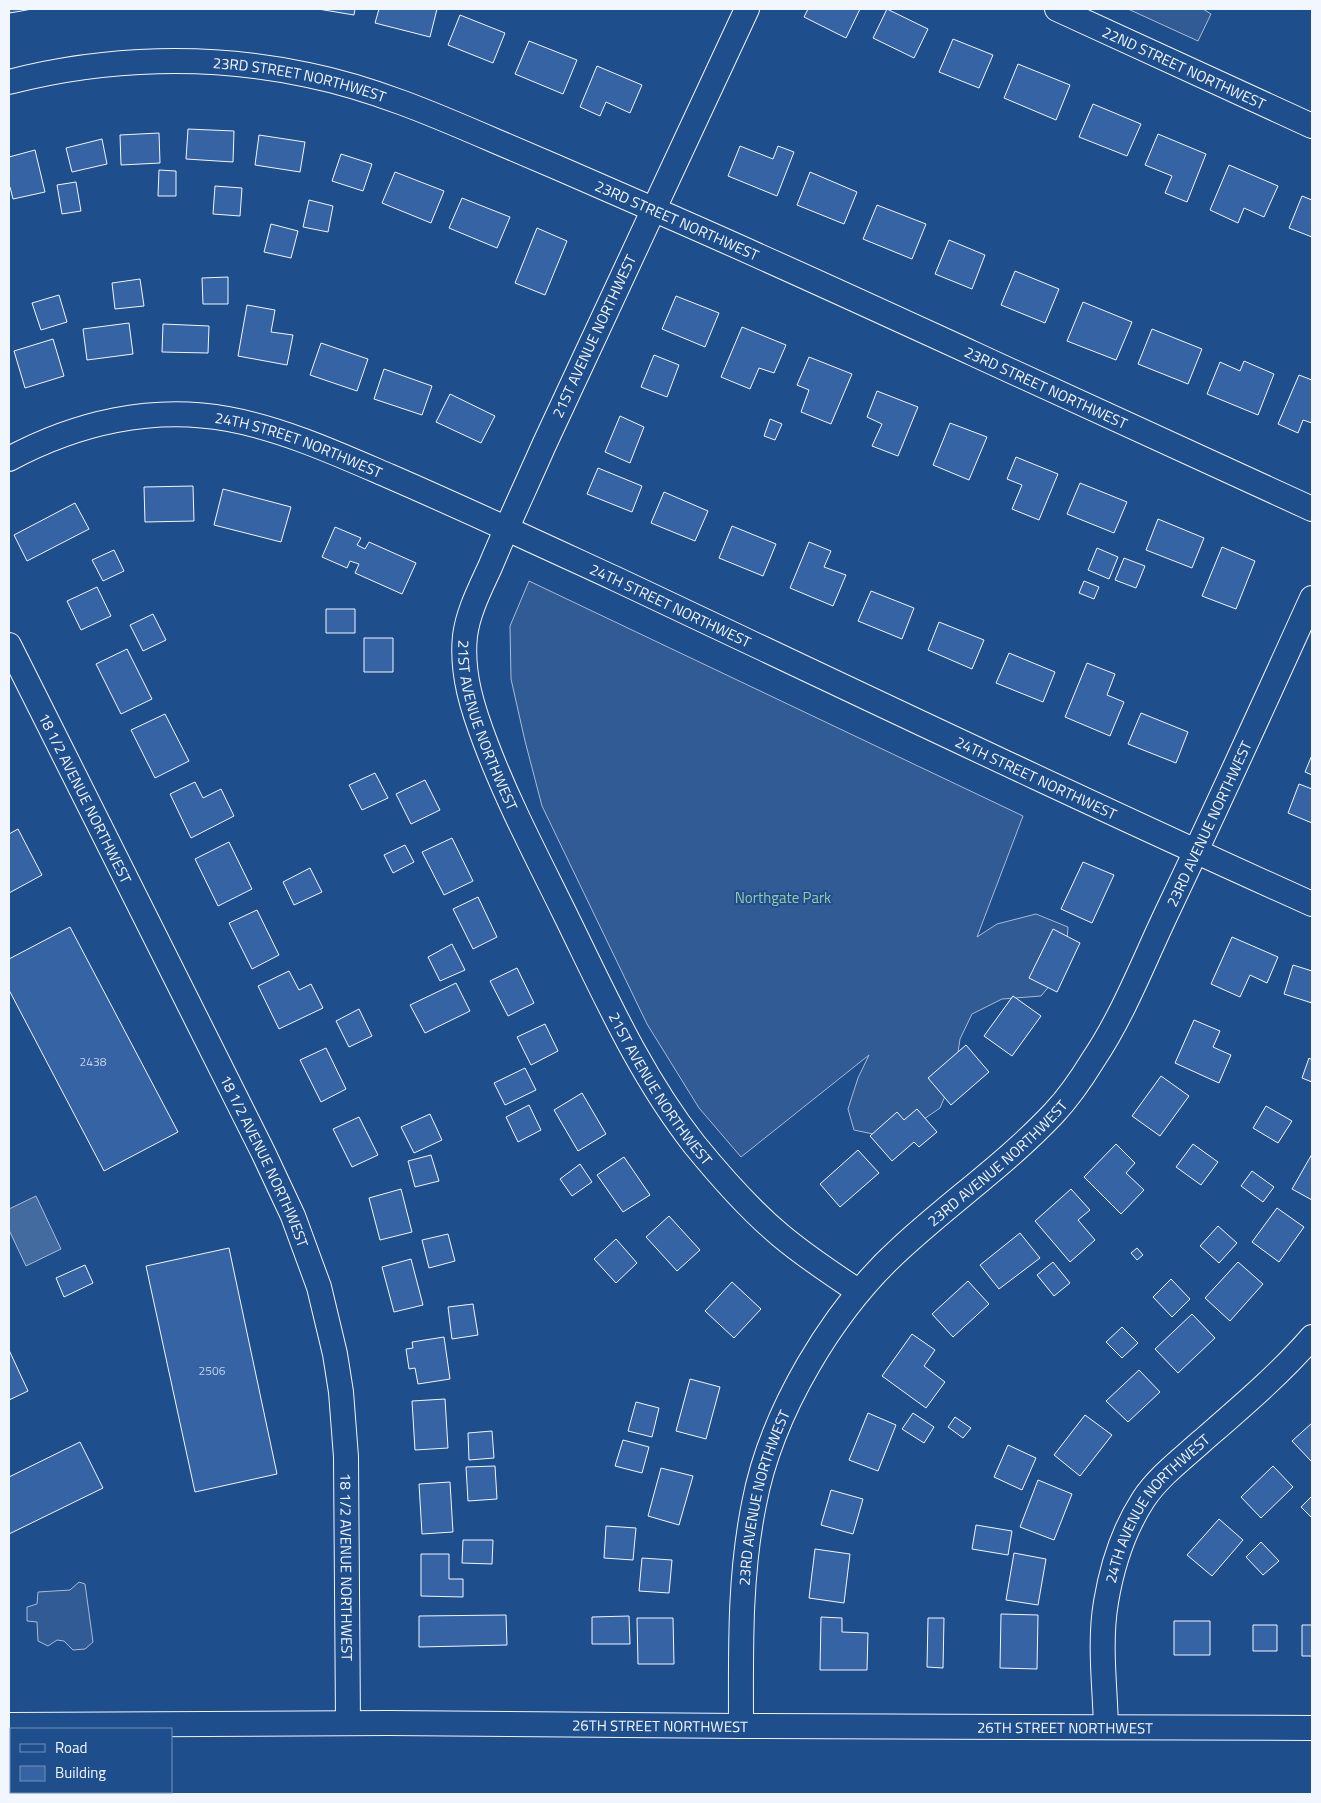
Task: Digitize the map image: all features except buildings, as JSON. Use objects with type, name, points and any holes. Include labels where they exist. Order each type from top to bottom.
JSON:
[{"type":"street","name":"21ST AVENUE NORTHWEST","points":[[747,9],[507,527],[472,609],[466,635],[464,662],[468,686],[478,722],[493,764],[628,1042],[651,1082],[678,1121],[726,1181],[780,1235],[816,1264],[858,1291]]},
{"type":"street","name":"22ND STREET NORTHWEST","points":[[1057,9],[1312,126]]},
{"type":"street","name":"23RD STREET NORTHWEST","points":[[9,82],[71,69],[131,63],[193,61],[259,67],[308,75],[357,87],[434,115],[683,221],[1312,509]]},
{"type":"street","name":"24TH STREET NORTHWEST","points":[[9,459],[37,444],[79,428],[138,416],[183,414],[227,418],[270,429],[355,461],[507,527],[1196,852],[1312,904]]},
{"type":"street","name":"23RD AVENUE NORTHWEST","points":[[741,1726],[742,1600],[754,1503],[761,1475],[780,1422],[793,1393],[819,1348],[858,1291],[900,1248],[1018,1147],[1055,1112],[1071,1092],[1109,1034],[1196,852],[1312,598]]},
{"type":"street","name":"18 1/2 AVENUE NORTHWEST","points":[[9,645],[263,1152],[292,1216],[319,1287],[335,1354],[344,1424],[348,1723]]},
{"type":"street","name":"24TH AVENUE NORTHWEST","points":[[1106,1727],[1103,1638],[1105,1604],[1112,1568],[1126,1531],[1144,1499],[1168,1472],[1270,1381],[1312,1337]]},
{"type":"street","name":"26TH STREET NORTHWEST","points":[[9,1725],[348,1723],[1312,1728]]},
{"type":"shaded area","points":[[1128,9],[1203,9],[1211,14],[1198,41]]},
{"type":"shaded area","name":"Northgate Park","points":[[529,581],[1023,816],[977,937],[997,924],[1036,914],[1068,927],[1065,967],[1041,996],[1002,999],[972,1014],[960,1039],[955,1072],[940,1108],[908,1130],[873,1134],[854,1130],[848,1109],[858,1078],[869,1055],[741,1157],[699,1108],[647,1024],[542,806],[511,679],[510,626]]},
{"type":"shaded area","points":[[36,1196],[61,1249],[26,1266],[9,1230],[9,1209]]},
{"type":"shaded area","points":[[79,1582],[85,1584],[93,1642],[85,1649],[73,1650],[64,1641],[57,1640],[48,1646],[38,1641],[37,1622],[27,1621],[27,1607],[37,1604],[38,1592],[70,1590]]}]
